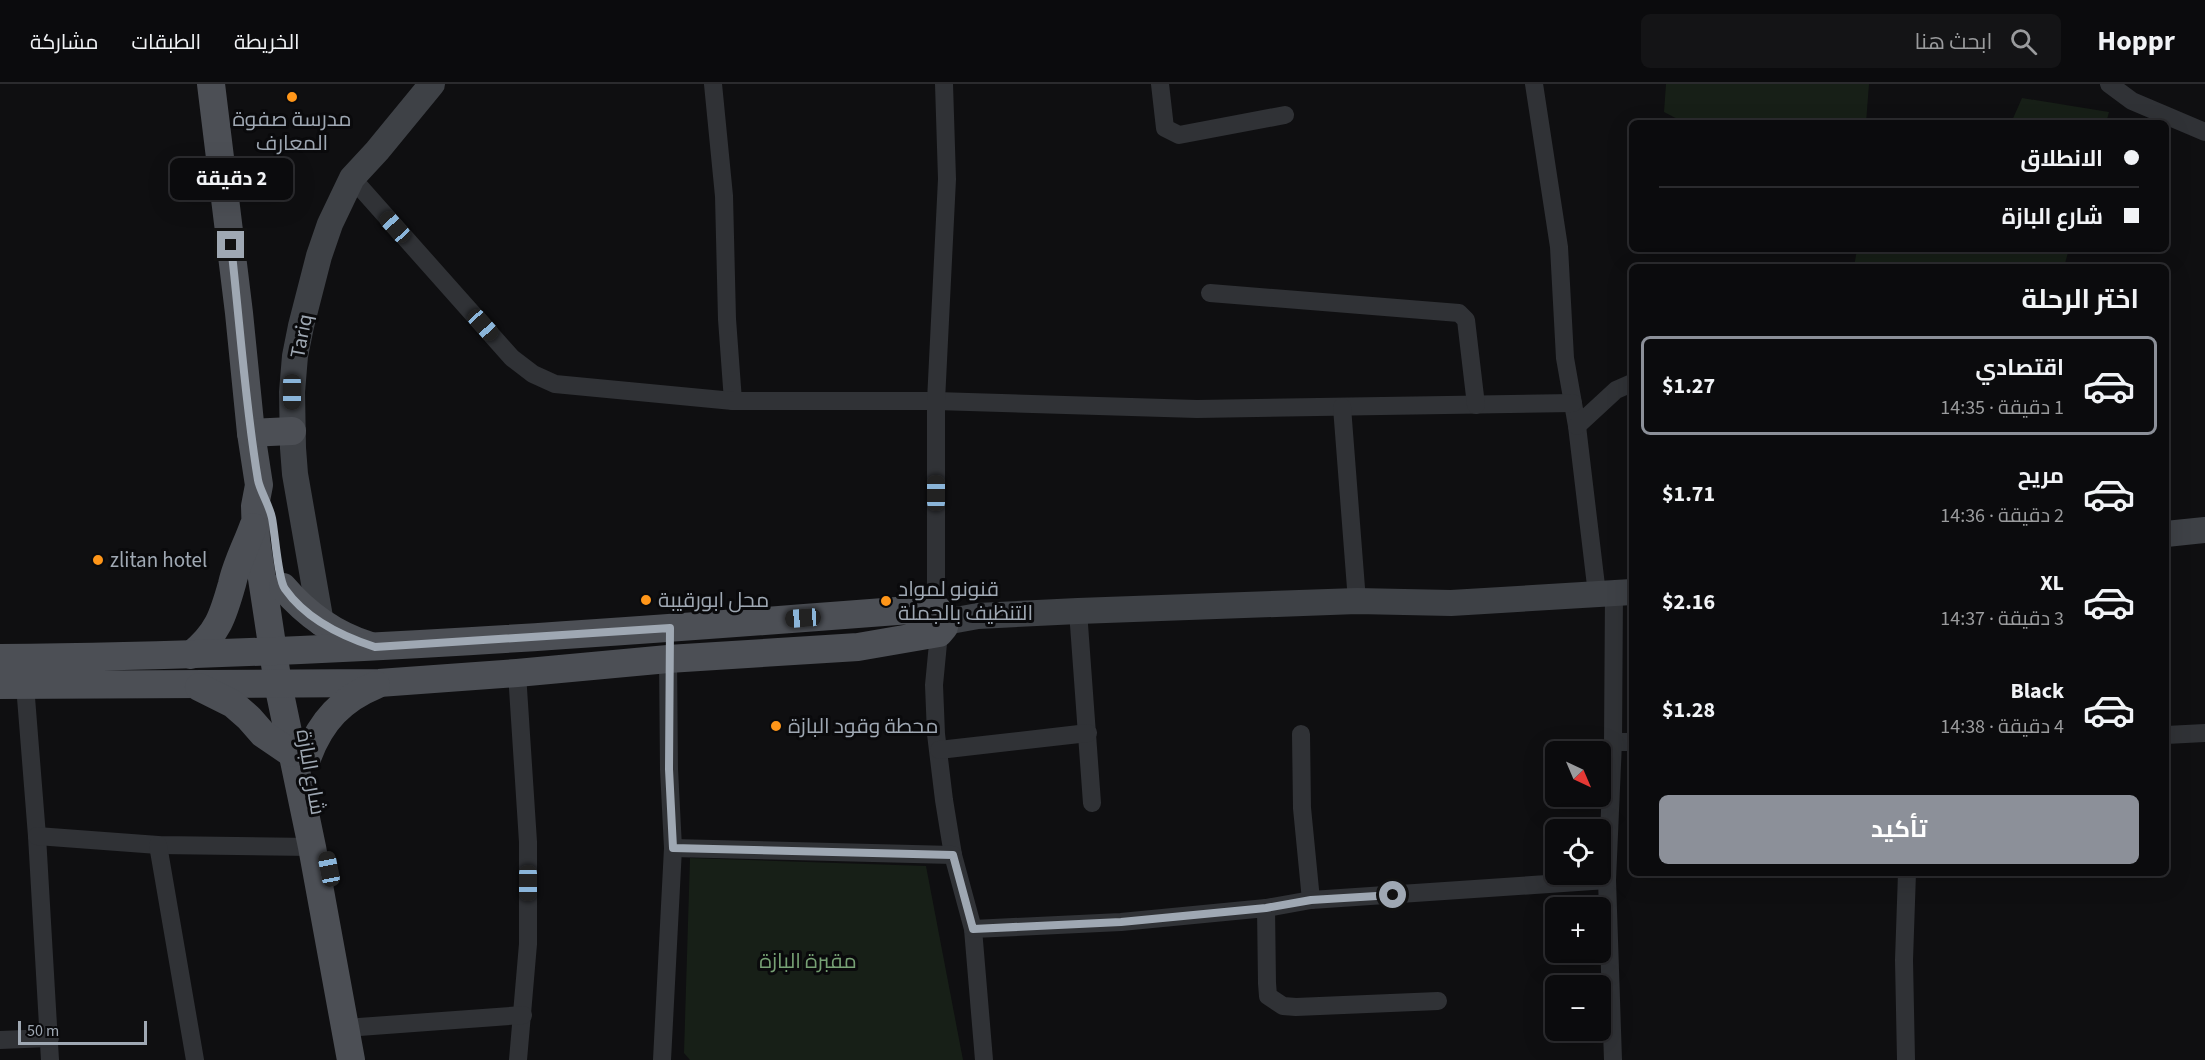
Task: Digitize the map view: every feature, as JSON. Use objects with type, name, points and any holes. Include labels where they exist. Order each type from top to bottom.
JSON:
[{"type":"main road","name":"شارع البازة","points":[[211,84],[239,313],[250,433],[259,484],[269,504],[283,587],[282,651]]},
{"type":"main road","name":"Tariq","points":[[321,623],[295,474],[292,431],[295,356],[301,326],[319,256],[351,178],[377,151],[432,84]]},
{"type":"main road","points":[[250,433],[292,431]]},
{"type":"main road","name":"شارع البازة","points":[[259,484],[254,524],[282,651],[312,847],[351,1060]]},
{"type":"main road","points":[[191,655],[205,644],[224,615],[232,583],[254,524]]},
{"type":"main road","points":[[2169,534],[2205,530]]},
{"type":"main road","points":[[283,587],[321,623],[338,633],[375,647]]},
{"type":"main road","points":[[12,672],[191,655],[375,647],[670,628],[940,621],[978,616],[1078,611],[1357,601],[1451,603],[1614,593]]},
{"type":"main road","points":[[12,672],[195,684],[379,683],[668,659],[858,647],[940,621]]},
{"type":"main road","points":[[668,659],[670,628]]},
{"type":"main road","points":[[195,684],[233,704],[263,734],[299,754],[342,703],[360,691],[379,683]]},
{"type":"main road","name":"شارع البازة","points":[[299,754],[359,1027],[364,1060]]},
{"type":"street","points":[[713,84],[724,196],[727,319],[733,401]]},
{"type":"street","points":[[944,84],[947,179],[936,401],[940,621],[934,685],[944,800],[953,855],[973,929],[984,1060]]},
{"type":"street","points":[[1160,84],[1164,128],[1179,135],[1286,115]]},
{"type":"street","points":[[1534,84],[1559,248],[1565,358],[1577,426],[1614,593],[1613,742],[1610,819]]},
{"type":"street","points":[[2109,84],[2132,101],[2205,132]]},
{"type":"street","points":[[351,178],[512,358],[533,374],[555,384],[733,401],[936,401],[1197,409],[1573,403]]},
{"type":"street","points":[[1210,293],[1459,313],[1466,320],[1476,405]]},
{"type":"street","points":[[1577,426],[1616,390],[1629,384]]},
{"type":"street","points":[[1342,407],[1357,601]]},
{"type":"street","points":[[1078,611],[1092,802]]},
{"type":"street","points":[[662,1060],[673,848],[669,769],[668,659]]},
{"type":"street","points":[[12,672],[37,836],[50,1060]]},
{"type":"street","points":[[517,673],[528,842],[528,945],[518,1060]]},
{"type":"street","points":[[939,750],[1088,733]]},
{"type":"street","points":[[2169,735],[2205,733]]},
{"type":"street","points":[[1301,734],[1302,808],[1311,900]]},
{"type":"street","points":[[1613,742],[1629,742]]},
{"type":"street","points":[[37,836],[158,845],[312,847]]},
{"type":"street","points":[[158,845],[195,1060]]},
{"type":"street","points":[[673,848],[953,855]]},
{"type":"street","points":[[1906,1060],[1904,960],[1907,876]]},
{"type":"street","points":[[973,929],[1121,922],[1266,908],[1311,900],[1545,884]]},
{"type":"street","points":[[1607,885],[1613,1060]]},
{"type":"street","points":[[1266,908],[1268,996],[1283,1006],[1353,1006],[1438,1000]]},
{"type":"street","points":[[359,1027],[523,1015]]},
{"type":"street","points":[[0,1040],[50,1038]]},
{"type":"green space","points":[[1666,84],[1869,84],[1866,120],[1679,120],[1664,112]]},
{"type":"green space","points":[[2022,98],[2109,112],[2107,120],[2012,120]]},
{"type":"green space","points":[[1856,252],[2068,252],[2065,264],[1854,264]]},
{"type":"green space","name":"مقبرة البازة","points":[[690,858],[926,866],[963,1060],[690,1060],[684,1053]]},
{"type":"place","name":"مدرسة صفوة المعارف","points":[[292,97]]},
{"type":"place","name":"zlitan hotel","points":[[98,560]]},
{"type":"place","name":"محل ابورقيبة","points":[[646,600]]},
{"type":"place","name":"قنونو لمواد التنظيف بالجملة","points":[[886,601]]},
{"type":"place","name":"محطة وقود البازة","points":[[776,726]]},
{"type":"route","points":[[231,245],[250,433],[259,484],[269,504],[272,518],[283,587],[294,601],[321,623],[356,641],[375,647],[670,628],[669,769],[673,848],[953,855],[973,929],[1121,922],[1266,908],[1311,900],[1393,895]]}]
